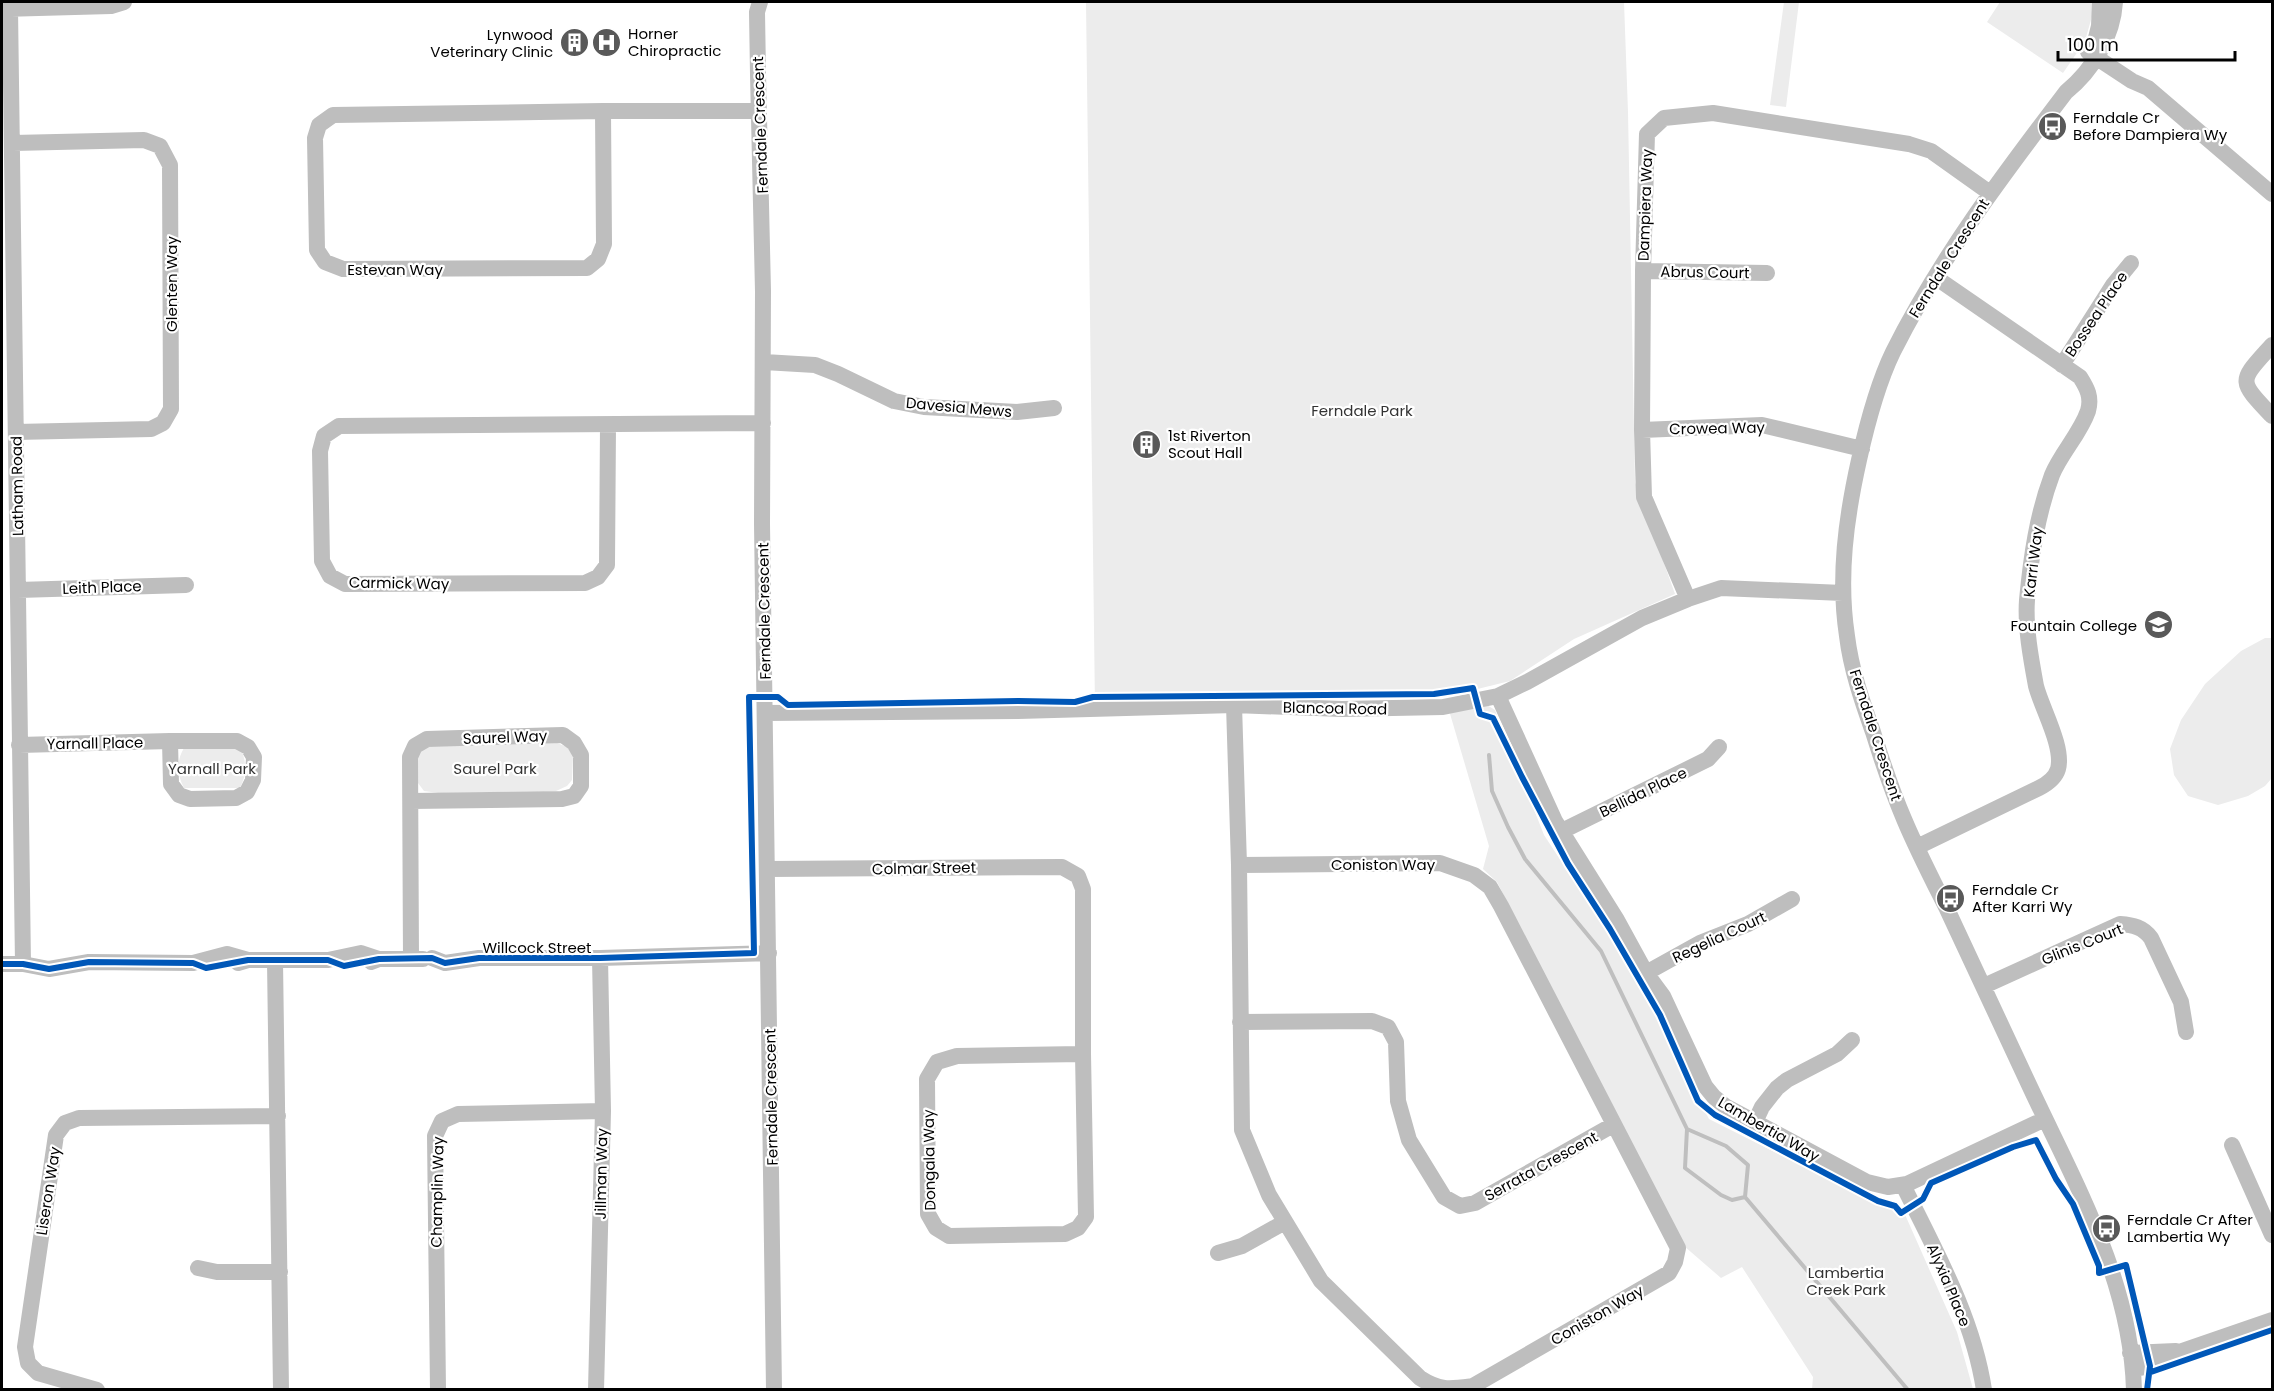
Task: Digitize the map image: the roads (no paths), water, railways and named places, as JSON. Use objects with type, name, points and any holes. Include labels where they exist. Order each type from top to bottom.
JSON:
[{"type":"street","points":[[6,9],[111,6],[124,2]]},
{"type":"street","name":"Ferndale Crescent","points":[[2096,49],[2100,2]]},
{"type":"street","name":"Ferndale Crescent","points":[[2115,2],[2115,12],[2096,49],[2072,75],[2066,92],[1990,193],[1935,276],[1882,377],[1862,449],[1847,521],[1842,576],[1846,635],[1855,677],[1889,780],[1917,847],[1984,986],[2112,1268],[2132,1361],[2134,1389]]},
{"type":"street","name":"Ferndale Crescent","points":[[757,5],[764,362],[765,713],[774,1389]]},
{"type":"street","name":"Latham Road","points":[[6,9],[13,143],[8,186],[16,432],[19,745],[29,965]]},
{"type":"street","points":[[2096,49],[2137,73],[2148,88],[2272,194]]},
{"type":"street","name":"Estevan Way","points":[[603,111],[604,244],[598,259],[587,268],[343,269],[325,262],[317,250],[315,138],[319,125],[333,115],[603,111],[758,111]]},
{"type":"street","name":"Dampiera Way","points":[[1688,599],[1644,497],[1643,271],[1647,134],[1664,118],[1713,113],[1909,144],[1931,151],[1990,193]]},
{"type":"street","name":"Glenten Way","points":[[13,143],[144,140],[160,147],[171,165],[171,409],[163,423],[151,429],[16,432]]},
{"type":"street","name":"Bossea Place","points":[[2062,365],[2113,285],[2131,263]]},
{"type":"street","name":"Abrus Court","points":[[1643,271],[1767,273]]},
{"type":"street","name":"Karri Way","points":[[1917,847],[2039,788],[2053,778],[2058,769],[2059,754],[2037,687],[2027,609],[2037,524],[2053,474],[2088,411],[2090,392],[2080,377],[1935,276]]},
{"type":"street","points":[[2272,345],[2247,374],[2246,382],[2248,391],[2272,416]]},
{"type":"street","name":"Davesia Mews","points":[[764,362],[815,365],[894,401],[924,407],[1017,412],[1054,408]]},
{"type":"street","name":"Carmick Way","points":[[608,425],[607,565],[598,577],[585,583],[345,584],[330,576],[322,561],[320,452],[324,436],[339,426],[763,423]]},
{"type":"street","name":"Crowea Way","points":[[1642,430],[1762,425],[1862,449]]},
{"type":"street","name":"Leith Place","points":[[18,590],[186,585]]},
{"type":"street","name":"Blancoa Road","points":[[765,713],[1018,711],[1234,705],[1342,709],[1443,707],[1498,696],[1642,618],[1721,588],[1843,592]]},
{"type":"street","name":"Lambertia Way","points":[[1498,696],[1554,821],[1617,920],[1646,973],[1663,996],[1705,1086],[1714,1097],[1754,1124],[1867,1182],[1888,1187],[1903,1185],[2045,1119]]},
{"type":"street","name":"Coniston Way","points":[[1234,705],[1239,865],[1242,1130],[1269,1195],[1321,1281],[1420,1378],[1444,1389],[1473,1386],[1669,1273],[1675,1262],[1678,1248],[1502,906],[1490,888],[1474,875],[1440,863],[1239,865]]},
{"type":"street","name":"Saurel Way","points":[[411,801],[562,799],[574,796],[581,786],[581,755],[574,743],[562,735],[427,739],[415,746],[410,757],[411,959]]},
{"type":"street","name":"Yarnall Place","points":[[19,745],[170,741],[237,741],[248,747],[255,758],[253,780],[247,792],[236,798],[190,799],[179,795],[171,784],[170,741]]},
{"type":"street","name":"Bellida Place","points":[[1562,831],[1708,759],[1719,747]]},
{"type":"street","name":"Colmar Street","points":[[768,869],[1062,867],[1078,876]]},
{"type":"street","name":"Dongala Way","points":[[1078,876],[1083,889],[1086,1217],[1078,1228],[1065,1234],[949,1236],[936,1228],[928,1214],[927,1078],[937,1062],[957,1056],[1083,1054]]},
{"type":"street","name":"Regelia Court","points":[[1646,973],[1700,943],[1748,924],[1791,899]]},
{"type":"street","name":"Glinis Court","points":[[1984,986],[2120,924],[2134,925],[2147,932],[2151,938],[2181,1002],[2186,1032]]},
{"type":"street","name":"Willcock Street","points":[[2,964],[29,965],[49,969],[89,962],[193,963],[206,968],[248,960],[328,960],[344,966],[379,959],[432,958],[444,963],[479,958],[600,958],[769,953]]},
{"type":"street","name":"Jillman Way","points":[[597,1389],[603,1111],[600,958]]},
{"type":"street","points":[[275,961],[281,1389]]},
{"type":"street","name":"Serrata Crescent","points":[[1240,1022],[1372,1021],[1388,1027],[1396,1042],[1398,1101],[1409,1140],[1444,1197],[1460,1206],[1475,1203],[1613,1125]]},
{"type":"street","points":[[1754,1124],[1762,1107],[1777,1088],[1787,1080],[1837,1054],[1852,1040]]},
{"type":"street","name":"Champlin Way","points":[[438,1389],[435,1136],[442,1121],[458,1114],[603,1111]]},
{"type":"street","name":"Liseron Way","points":[[97,1389],[39,1373],[28,1363],[25,1347],[56,1135],[65,1123],[79,1118],[278,1116]]},
{"type":"street","points":[[2232,1145],[2272,1234]]},
{"type":"street","name":"Alyxia Place","points":[[1903,1185],[1954,1290],[1973,1344],[1984,1389]]},
{"type":"street","points":[[1218,1253],[1242,1246],[1285,1222]]},
{"type":"street","points":[[198,1268],[217,1272],[280,1272]]},
{"type":"street","points":[[2132,1361],[2182,1351],[2272,1320]]},
{"type":"waterway","points":[[1489,755],[1492,791],[1525,859],[1601,951],[1687,1129],[1726,1146],[1748,1165],[1745,1197]]},
{"type":"waterway","points":[[1687,1129],[1685,1168],[1721,1195],[1732,1200],[1745,1197]]},
{"type":"waterway","points":[[1745,1197],[1908,1390]]},
{"type":"place","name":"Horner Chiropractic","points":[[607,42]]},
{"type":"place","name":"Lynwood Veterinary Clinic","points":[[574,43]]},
{"type":"place","name":"Ferndale Cr Before Dampiera Wy","points":[[2052,126]]},
{"type":"place","name":"1st Riverton Scout Hall","points":[[1147,444]]},
{"type":"place","name":"Fountain College","points":[[2158,625]]},
{"type":"place","name":"Ferndale Cr After Karri Wy","points":[[1951,898]]},
{"type":"place","name":"Ferndale Cr After Lambertia Wy","points":[[2106,1228]]},
{"type":"park label","name":"Ferndale Park","points":[[1362,410]]},
{"type":"park label","name":"Yarnall Park","points":[[212,768]]},
{"type":"park label","name":"Saurel Park","points":[[495,768]]},
{"type":"park label","name":"Lambertia Creek Park","points":[[1846,1280]]}]
